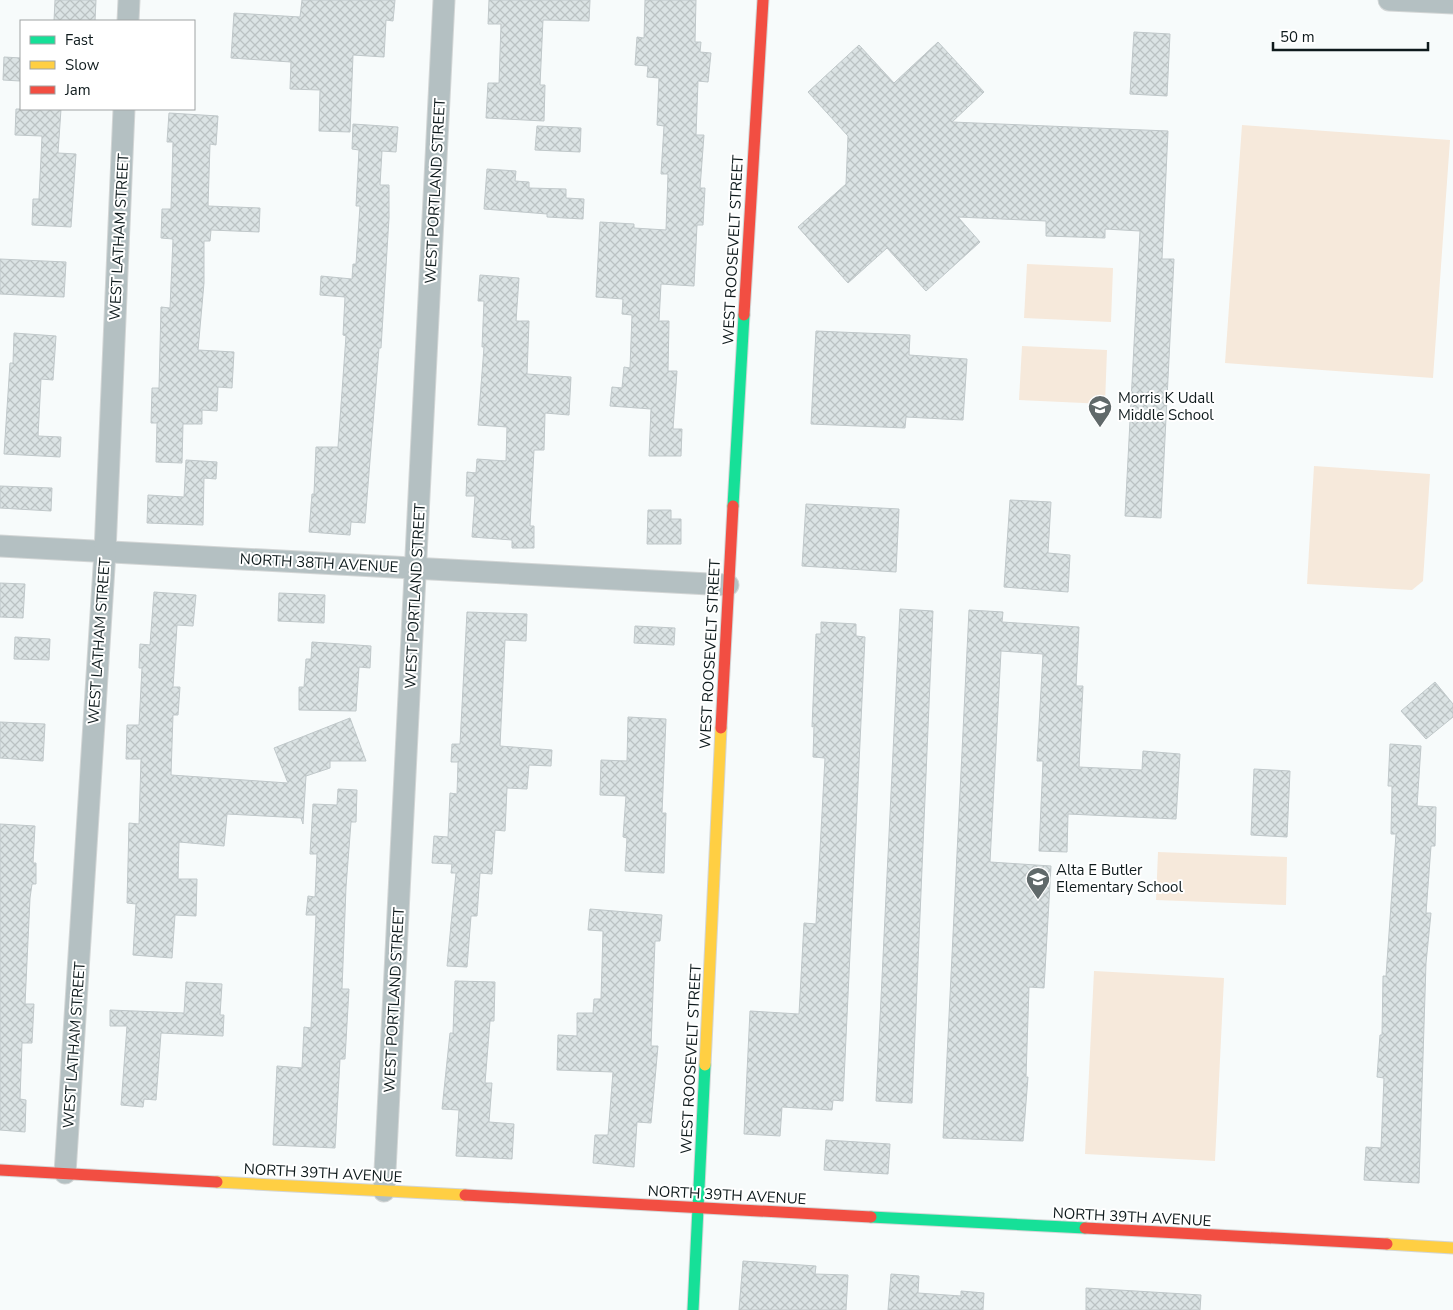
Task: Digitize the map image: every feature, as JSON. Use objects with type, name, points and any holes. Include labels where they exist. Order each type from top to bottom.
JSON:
[{"type":"street","points":[[128,20],[129,0]]},
{"type":"street","name":"WEST PORTLAND STREET","points":[[384,1191],[444,0]]},
{"type":"street","name":"WEST ROOSEVELT STREET","points":[[694,1310],[728,585],[763,0]]},
{"type":"street","points":[[1389,0],[1453,3]]},
{"type":"street","name":"WEST LATHAM STREET","points":[[65,1173],[105,552],[124,110]]},
{"type":"street","name":"NORTH 38TH AVENUE","points":[[0,546],[728,585]]},
{"type":"street","name":"NORTH 39TH AVENUE","points":[[0,1170],[1453,1248]]},
{"type":"shaded area","points":[[1242,125],[1450,140],[1433,378],[1225,363]]},
{"type":"shaded area","points":[[1027,264],[1113,268],[1111,322],[1024,318]]},
{"type":"shaded area","points":[[1022,346],[1107,350],[1105,404],[1019,400]]},
{"type":"shaded area","points":[[1314,466],[1430,474],[1423,581],[1412,590],[1307,584]]},
{"type":"shaded area","points":[[1158,852],[1287,857],[1286,905],[1156,900]]},
{"type":"shaded area","points":[[1094,971],[1224,978],[1215,1161],[1085,1154]]},
{"type":"building","points":[[55,0],[96,0],[95,20],[54,20]]},
{"type":"building","points":[[302,0],[395,0],[393,21],[386,20],[384,57],[353,55],[350,132],[319,131],[320,90],[290,89],[291,62],[231,58],[234,13],[300,17]]},
{"type":"building","points":[[489,0],[590,0],[589,21],[543,20],[540,85],[545,85],[544,121],[486,118],[488,83],[499,83],[501,24],[488,24]]},
{"type":"building","points":[[645,0],[696,0],[695,42],[701,42],[700,52],[711,53],[708,82],[698,81],[696,135],[704,135],[700,188],[705,188],[703,225],[697,225],[694,286],[661,284],[659,321],[669,321],[668,371],[677,371],[673,429],[682,429],[681,456],[649,456],[651,409],[610,406],[612,387],[622,388],[624,367],[630,368],[632,315],[622,314],[623,299],[596,297],[600,222],[634,224],[634,228],[666,230],[668,174],[661,174],[664,126],[657,125],[659,78],[647,77],[648,66],[635,65],[637,37],[644,38]]},
{"type":"building","points":[[1134,32],[1170,34],[1167,96],[1130,94]]},
{"type":"building","points":[[938,42],[984,92],[952,122],[1168,131],[1162,259],[1174,259],[1161,518],[1125,516],[1140,231],[1105,229],[1105,238],[1046,236],[1046,221],[958,217],[980,242],[926,291],[887,248],[848,283],[798,227],[846,184],[848,136],[808,92],[859,45],[894,83]]},
{"type":"building","points":[[4,57],[20,58],[20,81],[3,80]]},
{"type":"building","points":[[16,109],[61,110],[58,153],[76,154],[71,227],[32,225],[33,199],[39,199],[42,136],[15,135]]},
{"type":"building","points":[[169,113],[218,116],[216,145],[210,144],[208,206],[260,208],[259,232],[211,230],[210,241],[204,241],[204,283],[198,350],[234,352],[232,388],[218,387],[217,411],[202,410],[202,424],[183,424],[182,463],[156,462],[157,423],[151,423],[152,388],[159,388],[161,307],[170,308],[173,239],[161,238],[162,209],[171,209],[173,142],[167,142]]},
{"type":"building","points":[[353,124],[398,127],[396,152],[382,151],[380,185],[389,185],[389,218],[381,348],[379,348],[365,523],[351,522],[350,535],[309,532],[312,494],[314,494],[316,447],[338,447],[346,336],[343,335],[345,297],[320,295],[321,276],[352,279],[353,264],[356,264],[360,206],[356,206],[359,150],[352,149]]},
{"type":"building","points":[[537,126],[581,128],[580,152],[535,150]]},
{"type":"building","points":[[487,169],[516,171],[515,181],[529,182],[529,188],[566,189],[566,198],[584,199],[583,219],[547,217],[547,214],[484,209]]},
{"type":"building","points":[[0,259],[66,262],[64,297],[0,294]]},
{"type":"building","points":[[480,275],[519,278],[516,321],[529,321],[527,374],[571,377],[569,415],[545,413],[544,450],[534,450],[530,526],[534,526],[534,548],[512,548],[512,540],[472,537],[475,496],[466,496],[467,472],[476,473],[477,459],[506,461],[507,427],[478,425],[484,347],[482,347],[484,301],[478,301]]},
{"type":"building","points":[[816,331],[910,335],[909,355],[967,359],[963,420],[906,417],[905,428],[811,424]]},
{"type":"building","points":[[14,333],[56,336],[53,380],[41,379],[38,436],[61,437],[60,457],[4,454],[10,363],[13,363]]},
{"type":"building","points":[[186,460],[217,462],[216,479],[204,478],[203,525],[147,523],[148,495],[184,497]]},
{"type":"building","points":[[0,486],[52,488],[51,511],[0,508]]},
{"type":"building","points":[[1010,500],[1051,502],[1048,553],[1070,555],[1068,592],[1004,587]]},
{"type":"building","points":[[806,504],[899,509],[896,572],[802,566]]},
{"type":"building","points":[[648,510],[671,510],[671,519],[681,519],[681,544],[647,544]]},
{"type":"building","points":[[0,583],[25,584],[23,618],[0,617]]},
{"type":"building","points":[[154,592],[196,595],[193,626],[177,625],[173,687],[180,687],[178,715],[173,715],[171,775],[288,783],[274,748],[350,718],[366,761],[330,761],[330,768],[306,776],[303,824],[301,818],[227,814],[224,846],[179,842],[178,879],[197,879],[196,916],[175,915],[172,958],[133,955],[136,904],[127,903],[129,823],[139,824],[141,759],[126,759],[127,725],[139,725],[142,668],[139,668],[140,644],[150,645]]},
{"type":"building","points":[[279,593],[325,595],[324,623],[278,621]]},
{"type":"building","points":[[900,609],[933,611],[912,1103],[876,1101]]},
{"type":"building","points":[[969,610],[1003,612],[1002,622],[1079,627],[1076,686],[1083,686],[1079,767],[1142,770],[1143,751],[1180,754],[1176,819],[1068,814],[1067,852],[1039,851],[1043,761],[1037,761],[1043,654],[1001,651],[990,862],[1051,866],[1044,988],[1029,987],[1026,1077],[1028,1077],[1023,1141],[943,1138]]},
{"type":"building","points":[[467,612],[527,614],[526,641],[505,640],[500,746],[552,750],[551,766],[529,765],[527,789],[507,788],[505,831],[495,830],[492,874],[480,873],[477,916],[471,916],[467,967],[447,966],[456,873],[451,873],[452,864],[432,863],[434,836],[448,837],[450,793],[457,794],[458,762],[451,762],[452,744],[460,744]]},
{"type":"building","points":[[821,622],[856,624],[856,636],[865,637],[843,1101],[833,1100],[832,1110],[782,1107],[780,1136],[744,1134],[750,1011],[799,1014],[804,923],[816,924],[825,758],[813,757],[814,726],[812,727],[816,634],[821,634]]},
{"type":"building","points":[[635,626],[675,628],[674,645],[634,643]]},
{"type":"building","points":[[15,637],[50,639],[49,660],[14,659]]},
{"type":"building","points":[[312,642],[371,646],[370,668],[359,667],[356,711],[299,710],[299,687],[304,687],[306,659],[311,659]]},
{"type":"building","points":[[1435,682],[1453,704],[1453,717],[1426,739],[1401,711]]},
{"type":"building","points":[[628,717],[666,719],[662,813],[666,813],[664,873],[625,871],[627,838],[623,837],[626,796],[600,795],[601,760],[627,761]]},
{"type":"building","points":[[0,722],[45,724],[43,761],[0,758]]},
{"type":"building","points":[[1390,744],[1421,746],[1417,806],[1436,807],[1435,846],[1431,846],[1426,913],[1431,913],[1426,963],[1419,1183],[1364,1180],[1366,1147],[1381,1148],[1384,1078],[1377,1077],[1380,1035],[1382,1035],[1383,976],[1386,976],[1396,834],[1391,834],[1392,786],[1388,786]]},
{"type":"building","points":[[1254,769],[1290,771],[1287,837],[1251,835]]},
{"type":"building","points":[[338,789],[357,790],[356,822],[351,822],[346,887],[342,989],[349,989],[345,1059],[340,1059],[335,1148],[273,1145],[277,1066],[302,1068],[304,1027],[311,1028],[316,915],[306,915],[308,896],[315,897],[317,854],[310,854],[313,804],[337,805]]},
{"type":"building","points":[[0,824],[35,826],[33,863],[36,863],[36,884],[32,884],[30,898],[25,1004],[34,1004],[32,1043],[22,1043],[20,1099],[26,1100],[25,1132],[0,1130]]},
{"type":"building","points":[[590,909],[662,915],[660,941],[655,941],[651,1046],[658,1046],[651,1123],[637,1122],[634,1167],[593,1163],[595,1135],[608,1135],[613,1072],[557,1070],[558,1035],[577,1036],[577,1013],[593,1013],[594,999],[601,999],[603,931],[588,930]]},
{"type":"building","points":[[455,981],[495,982],[494,1021],[490,1021],[485,1083],[492,1083],[489,1122],[514,1124],[512,1159],[456,1156],[459,1110],[442,1109],[450,1033],[453,1033]]},
{"type":"building","points":[[186,982],[222,984],[220,1015],[224,1015],[223,1036],[161,1033],[156,1100],[144,1099],[143,1107],[121,1105],[127,1026],[110,1026],[110,1010],[184,1013]]},
{"type":"building","points":[[826,1140],[890,1144],[888,1174],[824,1170]]},
{"type":"building","points":[[743,1261],[816,1266],[815,1274],[848,1275],[846,1310],[739,1310]]},
{"type":"building","points":[[891,1274],[919,1276],[918,1293],[961,1296],[961,1291],[984,1293],[983,1310],[888,1310]]},
{"type":"building","points":[[1086,1288],[1201,1295],[1200,1310],[1086,1310]]},
{"type":"traffic: fast","points":[[733,506],[744,315]]},
{"type":"traffic: fast","points":[[693,1310],[705,1065]]},
{"type":"traffic: fast","points":[[871,1217],[1085,1228]]},
{"type":"traffic: slow","points":[[705,1065],[721,728]]},
{"type":"traffic: slow","points":[[217,1182],[465,1195]]},
{"type":"traffic: slow","points":[[1387,1244],[1453,1248]]},
{"type":"traffic: jam","points":[[744,315],[763,0]]},
{"type":"traffic: jam","points":[[721,728],[733,506]]},
{"type":"traffic: jam","points":[[0,1170],[217,1182]]},
{"type":"traffic: jam","points":[[465,1195],[871,1217]]},
{"type":"traffic: jam","points":[[1085,1228],[1387,1244]]},
{"type":"place","name":"Morris K Udall Middle School","points":[[1100,428]]},
{"type":"place","name":"Alta E Butler Elementary School","points":[[1038,900]]}]
